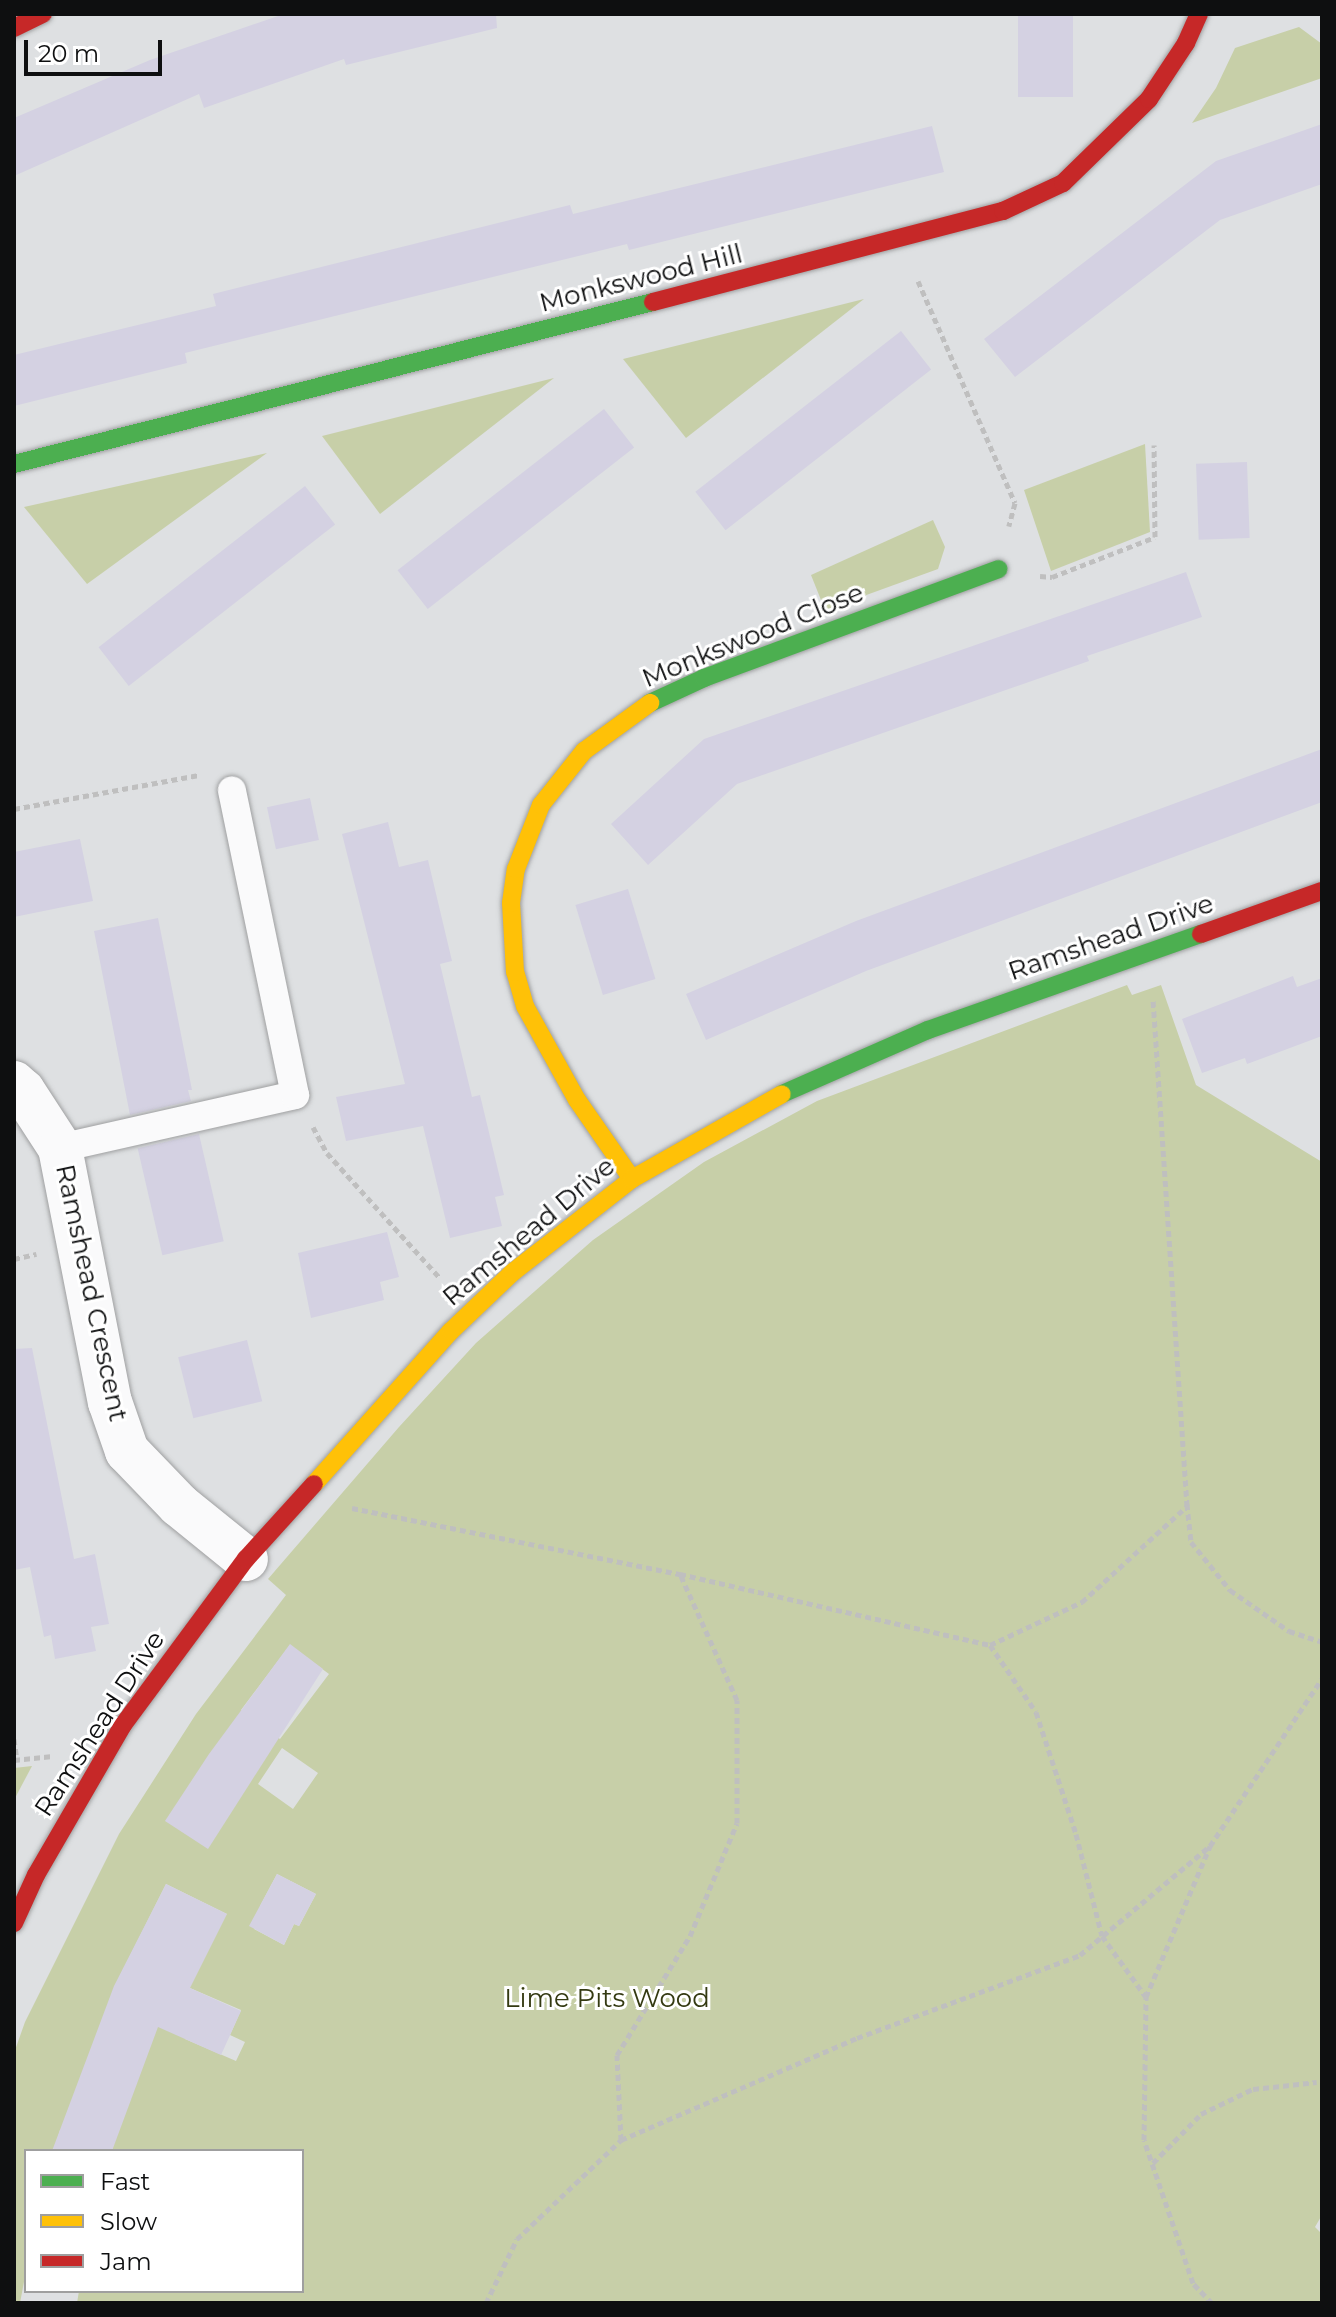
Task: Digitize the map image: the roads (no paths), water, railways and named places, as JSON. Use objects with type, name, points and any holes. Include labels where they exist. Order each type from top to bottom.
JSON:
[{"type":"street","points":[[14,28],[43,14]]},
{"type":"street","name":"Monkswood Hill","points":[[14,464],[904,239],[1003,211],[1063,183],[1110,141],[1149,99],[1186,43],[1199,14]]},
{"type":"street","name":"Monkswood Close","points":[[632,1179],[577,1100],[539,1037],[515,972],[511,903],[516,869],[541,805],[584,751],[650,703],[704,678],[998,569]]},
{"type":"street","name":"Ramshead Drive","points":[[14,1923],[36,1875],[123,1725],[246,1559],[471,1312],[513,1272],[632,1179],[776,1097],[928,1030],[1322,891]]},
{"type":"street","name":"Ramshead Crescent","points":[[14,1083],[23,1091],[60,1148],[110,1402],[127,1451],[179,1505],[246,1559]]},
{"type":"lane","points":[[60,1148],[295,1095],[232,790]]},
{"type":"park label","name":"Lime Pits Wood","points":[[607,1999]]}]
